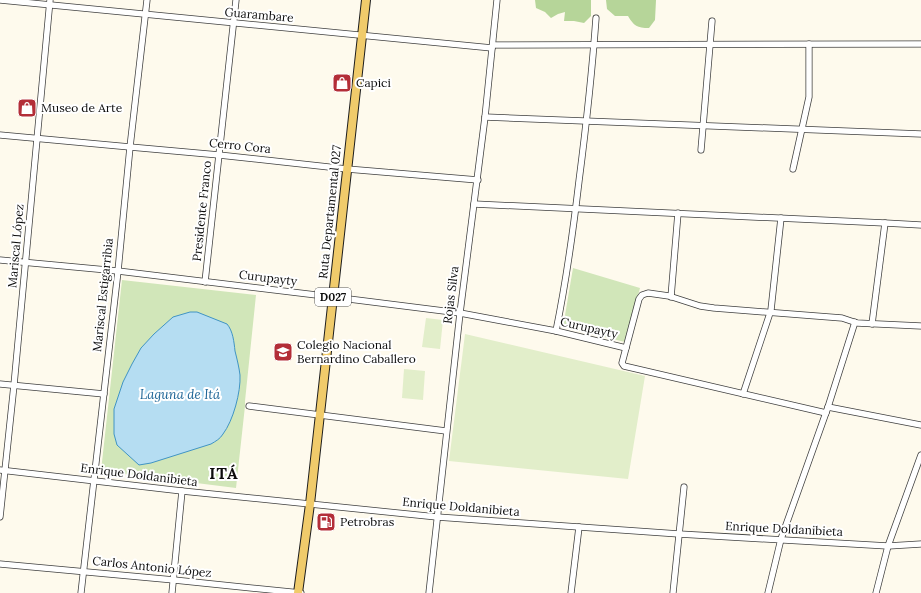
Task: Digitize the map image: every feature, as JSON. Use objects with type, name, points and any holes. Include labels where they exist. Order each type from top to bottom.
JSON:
[{"type":"main road","name":"Ruta Departamental 027","points":[[299,593],[366,0]]},
{"type":"street","name":"Guarambare","points":[[0,0],[50,3],[234,24],[492,47],[594,45],[921,44]]},
{"type":"street","name":"Mariscal Estigarribia","points":[[81,593],[147,0]]},
{"type":"street","name":"Presidente Franco","points":[[205,282],[236,0]]},
{"type":"street","name":"Rojas Silva","points":[[429,593],[460,313],[478,180],[497,0]]},
{"type":"street","name":"Mariscal López","points":[[0,517],[2,470],[14,386],[36,138],[50,3]]},
{"type":"street","points":[[556,331],[564,291],[576,209],[587,120],[596,18]]},
{"type":"street","points":[[701,150],[712,21]]},
{"type":"street","points":[[793,169],[809,97],[809,44]]},
{"type":"street","points":[[485,117],[921,134]]},
{"type":"street","name":"Cerro Cora","points":[[0,135],[219,155],[347,169],[478,180]]},
{"type":"street","points":[[474,204],[921,225]]},
{"type":"street","points":[[671,297],[678,213]]},
{"type":"street","points":[[744,394],[770,312],[781,218]]},
{"type":"street","points":[[872,324],[885,223]]},
{"type":"street","name":"Curupayty","points":[[0,260],[118,271],[460,313],[556,331],[626,348]]},
{"type":"street","points":[[921,326],[872,324],[855,322],[842,318],[714,308],[648,293],[642,295],[639,299],[622,363],[624,366],[744,394],[827,410],[921,425]]},
{"type":"street","points":[[768,593],[781,539],[827,410],[855,322]]},
{"type":"street","points":[[0,384],[104,394]]},
{"type":"street","points":[[249,406],[446,431]]},
{"type":"street","points":[[876,593],[888,546],[921,455]]},
{"type":"street","name":"Enrique Doldanibieta","points":[[2,470],[182,491],[437,517],[680,534],[888,546],[921,544]]},
{"type":"street","points":[[673,593],[684,486]]},
{"type":"street","points":[[172,593],[182,491]]},
{"type":"street","points":[[571,593],[579,527]]},
{"type":"street","name":"Carlos Antonio López","points":[[0,564],[299,593]]},
{"type":"green space","points":[[535,0],[591,0],[591,16],[584,23],[564,21],[565,12],[551,18],[545,12],[536,8]]},
{"type":"green space","points":[[606,0],[656,0],[655,20],[649,28],[639,27],[632,22],[628,16],[615,16],[607,9]]},
{"type":"green space","points":[[573,268],[640,288],[625,342],[563,327]]},
{"type":"green space","points":[[122,280],[256,295],[236,488],[101,471]]},
{"type":"green space","points":[[426,318],[443,320],[440,349],[422,347]]},
{"type":"green space","points":[[465,334],[645,376],[628,479],[449,461]]},
{"type":"green space","points":[[404,369],[425,371],[423,400],[402,398]]},
{"type":"water","name":"Laguna de Itá","points":[[190,312],[197,312],[227,324],[231,330],[240,375],[236,406],[227,428],[218,440],[211,444],[151,463],[139,465],[117,445],[114,434],[114,409],[123,382],[141,348],[154,334],[173,317]]},
{"type":"place","name":"Capici","points":[[342,83]]},
{"type":"place","name":"Museo de Arte","points":[[27,108]]},
{"type":"place","name":"Colegio Nacional Bernardino Caballero","points":[[283,352]]},
{"type":"place","name":"Petrobras","points":[[326,522]]},
{"type":"district","name":"ITÁ","points":[[224,473]]}]
